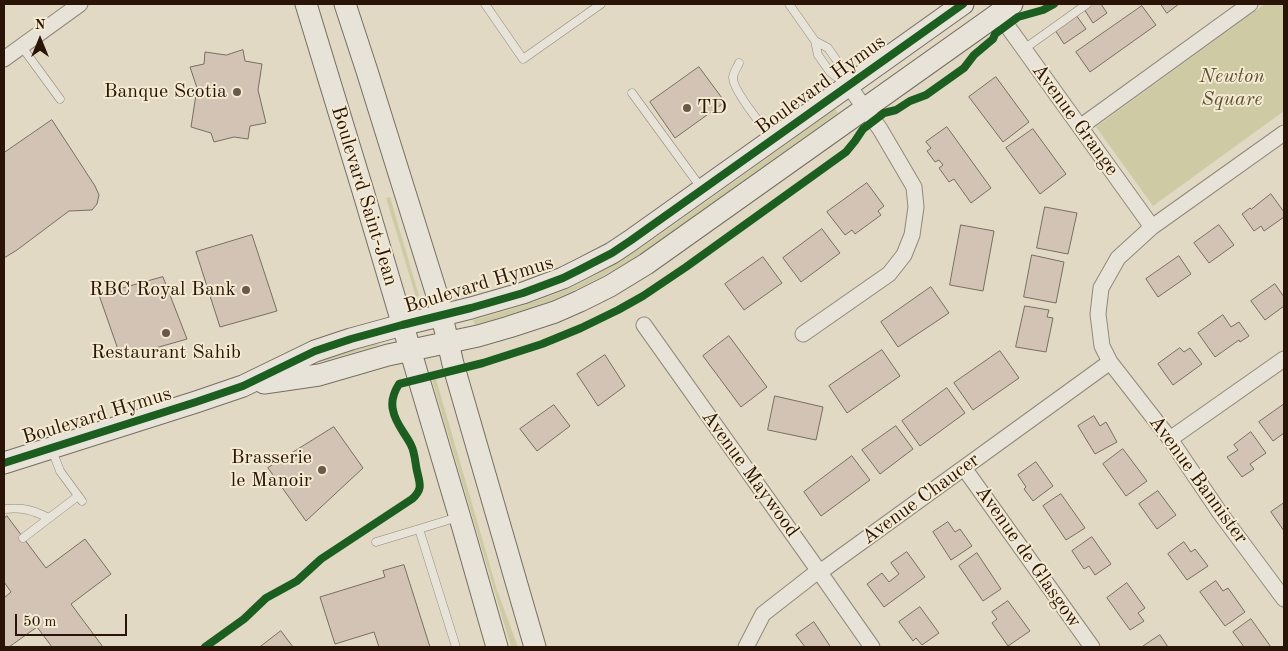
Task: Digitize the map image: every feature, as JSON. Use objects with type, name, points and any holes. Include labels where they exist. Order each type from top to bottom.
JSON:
[{"type":"street","points":[[4,59],[80,4]]},
{"type":"street","name":"Boulevard Saint-Jean","points":[[306,4],[497,647]]},
{"type":"street","name":"Boulevard Saint-Jean","points":[[345,4],[427,261],[484,472],[535,647]]},
{"type":"street","name":"Boulevard Hymus","points":[[4,463],[244,386],[315,351],[351,339],[523,293],[563,278],[612,253],[630,241],[963,4]]},
{"type":"street","points":[[1080,127],[1250,4]]},
{"type":"street","name":"Boulevard Hymus","points":[[244,386],[319,375],[388,355],[478,336],[534,319],[580,301],[610,286],[646,264],[1005,8]]},
{"type":"street","name":"Avenue Grange","points":[[1005,8],[1024,49],[1152,227]]},
{"type":"street","points":[[803,334],[889,274],[904,255],[912,235],[916,207],[914,187],[880,129],[848,85]]},
{"type":"street","name":"Avenue Bannister","points":[[1282,592],[1220,514],[1170,439],[1110,362],[1102,346],[1098,314],[1101,288],[1118,258],[1152,227],[1284,133]]},
{"type":"street","name":"Avenue Maywood","points":[[644,325],[872,647]]},
{"type":"street","points":[[1170,439],[1284,359]]},
{"type":"street","name":"Avenue Chaucer","points":[[746,647],[763,614],[813,575],[820,572],[1110,362]]},
{"type":"street","name":"Avenue de Glasgow","points":[[964,468],[1092,647]]},
{"type":"lane","points":[[485,4],[523,59],[601,4]]},
{"type":"lane","points":[[789,4],[816,41],[828,48],[840,65],[848,85]]},
{"type":"lane","points":[[1024,49],[1088,4]]},
{"type":"lane","points":[[816,41],[818,55],[830,72],[848,85]]},
{"type":"lane","points":[[22,47],[60,100]]},
{"type":"lane","points":[[739,63],[733,77],[734,84],[773,140]]},
{"type":"lane","points":[[632,94],[702,190]]},
{"type":"lane","points":[[23,538],[49,518],[80,499],[60,471],[51,448]]},
{"type":"lane","points":[[4,509],[16,508],[33,511],[49,518]]},
{"type":"lane","points":[[376,542],[459,517]]},
{"type":"lane","points":[[419,529],[456,647]]},
{"type":"green space","name":"Newton Square","points":[[1265,4],[1284,4],[1284,111],[1153,206],[1096,127]]},
{"type":"green space","points":[[835,109],[838,113],[642,253],[593,281],[555,299],[475,325],[473,320],[552,295],[578,284],[623,259]]},
{"type":"green space","points":[[390,197],[419,296],[416,297],[386,198]]},
{"type":"green space","points":[[378,340],[379,345],[324,361],[321,360]]},
{"type":"green space","points":[[436,379],[497,590],[518,647],[511,647],[432,380]]},
{"type":"building","points":[[1091,4],[1101,4],[1107,13],[1093,23],[1084,9]]},
{"type":"building","points":[[1161,4],[1179,4],[1167,13]]},
{"type":"building","points":[[1142,6],[1156,25],[1090,72],[1076,52]]},
{"type":"building","points":[[1076,15],[1086,29],[1064,44],[1055,30]]},
{"type":"building","points":[[243,50],[245,61],[262,64],[258,90],[266,123],[250,126],[248,139],[234,137],[214,142],[211,133],[191,127],[197,88],[190,67],[204,64],[205,52],[226,55]]},
{"type":"building","points":[[699,67],[725,102],[675,138],[650,102]]},
{"type":"building","points":[[996,77],[1029,122],[1003,142],[969,97]]},
{"type":"building","points":[[52,120],[95,186],[99,195],[97,204],[92,210],[69,211],[4,258],[4,153]]},
{"type":"building","points":[[947,127],[991,188],[971,203],[954,179],[949,182],[939,168],[943,165],[939,160],[935,162],[927,151],[931,148],[926,142]]},
{"type":"building","points":[[1033,129],[1066,174],[1040,194],[1006,148]]},
{"type":"building","points":[[867,183],[884,206],[878,211],[881,215],[855,234],[852,230],[845,235],[827,212]]},
{"type":"building","points":[[1271,194],[1284,212],[1284,217],[1264,231],[1261,226],[1254,231],[1242,214]]},
{"type":"building","points":[[1045,207],[1077,213],[1068,254],[1037,248]]},
{"type":"building","points":[[961,225],[994,231],[983,291],[950,285]]},
{"type":"building","points":[[1219,225],[1234,245],[1209,263],[1194,243]]},
{"type":"building","points":[[822,229],[840,253],[801,282],[783,258]]},
{"type":"building","points":[[252,235],[277,311],[220,327],[196,252]]},
{"type":"building","points":[[1032,255],[1064,262],[1056,303],[1024,297]]},
{"type":"building","points":[[1179,256],[1191,274],[1158,297],[1146,279]]},
{"type":"building","points":[[763,257],[782,283],[744,310],[725,284]]},
{"type":"building","points":[[163,277],[187,339],[121,358],[99,295]]},
{"type":"building","points":[[1275,284],[1284,297],[1284,306],[1265,320],[1251,301]]},
{"type":"building","points":[[931,287],[949,313],[898,347],[881,322]]},
{"type":"building","points":[[1025,306],[1049,310],[1047,317],[1053,318],[1046,352],[1016,347]]},
{"type":"building","points":[[1223,315],[1231,327],[1239,322],[1249,336],[1240,342],[1239,340],[1215,357],[1198,333]]},
{"type":"building","points":[[729,336],[767,387],[741,407],[703,356]]},
{"type":"building","points":[[1180,348],[1184,352],[1190,348],[1202,364],[1173,385],[1158,364]]},
{"type":"building","points":[[882,350],[900,376],[847,413],[829,386]]},
{"type":"building","points":[[1000,351],[1019,378],[973,410],[954,383]]},
{"type":"building","points":[[605,355],[625,386],[598,406],[577,374]]},
{"type":"building","points":[[947,388],[965,413],[920,446],[902,421]]},
{"type":"building","points":[[775,396],[823,407],[816,440],[768,430]]},
{"type":"building","points":[[554,405],[570,426],[537,451],[520,429]]},
{"type":"building","points":[[1283,405],[1284,433],[1273,441],[1259,422]]},
{"type":"building","points":[[1094,416],[1100,426],[1106,422],[1117,442],[1095,454],[1078,426]]},
{"type":"building","points":[[896,426],[913,449],[880,474],[862,450]]},
{"type":"building","points":[[334,427],[363,468],[306,521],[268,468]]},
{"type":"building","points":[[1251,432],[1266,453],[1250,464],[1254,469],[1242,477],[1227,457],[1238,450],[1234,445]]},
{"type":"building","points":[[1123,449],[1147,481],[1126,496],[1103,464]]},
{"type":"building","points":[[852,456],[870,480],[821,516],[804,492]]},
{"type":"building","points":[[1036,462],[1053,486],[1033,501],[1024,489],[1026,487],[1018,475]]},
{"type":"building","points":[[1158,491],[1176,515],[1157,529],[1139,504]]},
{"type":"building","points":[[1061,494],[1085,528],[1066,540],[1043,506]]},
{"type":"building","points":[[1284,503],[1284,531],[1271,512]]},
{"type":"building","points":[[7,516],[46,568],[85,539],[111,574],[71,604],[103,647],[52,647],[37,627],[9,647],[4,647],[4,598],[11,592],[4,582],[4,519]]},
{"type":"building","points":[[948,522],[955,532],[960,529],[972,546],[951,560],[933,532]]},
{"type":"building","points":[[1092,537],[1111,564],[1095,575],[1089,566],[1084,569],[1072,551]]},
{"type":"building","points":[[1184,542],[1191,552],[1195,549],[1208,566],[1187,580],[1168,554]]},
{"type":"building","points":[[907,552],[925,577],[884,607],[867,584],[882,573],[889,582],[899,574],[891,563]]},
{"type":"building","points":[[977,553],[1001,589],[983,601],[959,566]]},
{"type":"building","points":[[404,565],[430,647],[379,647],[374,632],[335,644],[320,597],[385,577],[383,571]]},
{"type":"building","points":[[1216,581],[1223,591],[1228,588],[1245,612],[1225,626],[1200,592]]},
{"type":"building","points":[[1127,583],[1145,608],[1138,613],[1144,621],[1130,630],[1107,598]]},
{"type":"building","points":[[1008,601],[1030,631],[1008,646],[992,623],[997,619],[992,612]]},
{"type":"building","points":[[920,607],[939,633],[922,645],[916,638],[913,641],[899,622]]},
{"type":"building","points":[[1251,619],[1271,647],[1244,647],[1233,632]]},
{"type":"building","points":[[814,622],[829,647],[805,647],[796,635]]},
{"type":"building","points":[[281,631],[293,647],[260,647]]},
{"type":"building","points":[[1160,635],[1168,647],[1142,647]]},
{"type":"cycle path","points":[[4,463],[243,386],[315,351],[351,339],[471,308],[523,293],[563,278],[612,253],[630,241],[963,4]]},
{"type":"cycle path","points":[[205,647],[244,619],[266,598],[297,581],[321,559],[412,499],[418,492],[420,483],[413,451],[394,415],[392,407],[393,397],[399,384],[483,363],[542,344],[581,328],[643,296],[846,152],[863,129],[884,113],[896,110],[910,101],[926,95],[964,68],[974,55],[993,39],[995,34],[1018,17],[1043,10],[1054,4]]},
{"type":"place","name":"Banque Scotia","points":[[237,92]]},
{"type":"place","name":"TD","points":[[687,108]]},
{"type":"place","name":"RBC Royal Bank","points":[[246,290]]},
{"type":"place","name":"Restaurant Sahib","points":[[166,333]]},
{"type":"place","name":"Brasserie le Manoir","points":[[322,470]]}]
